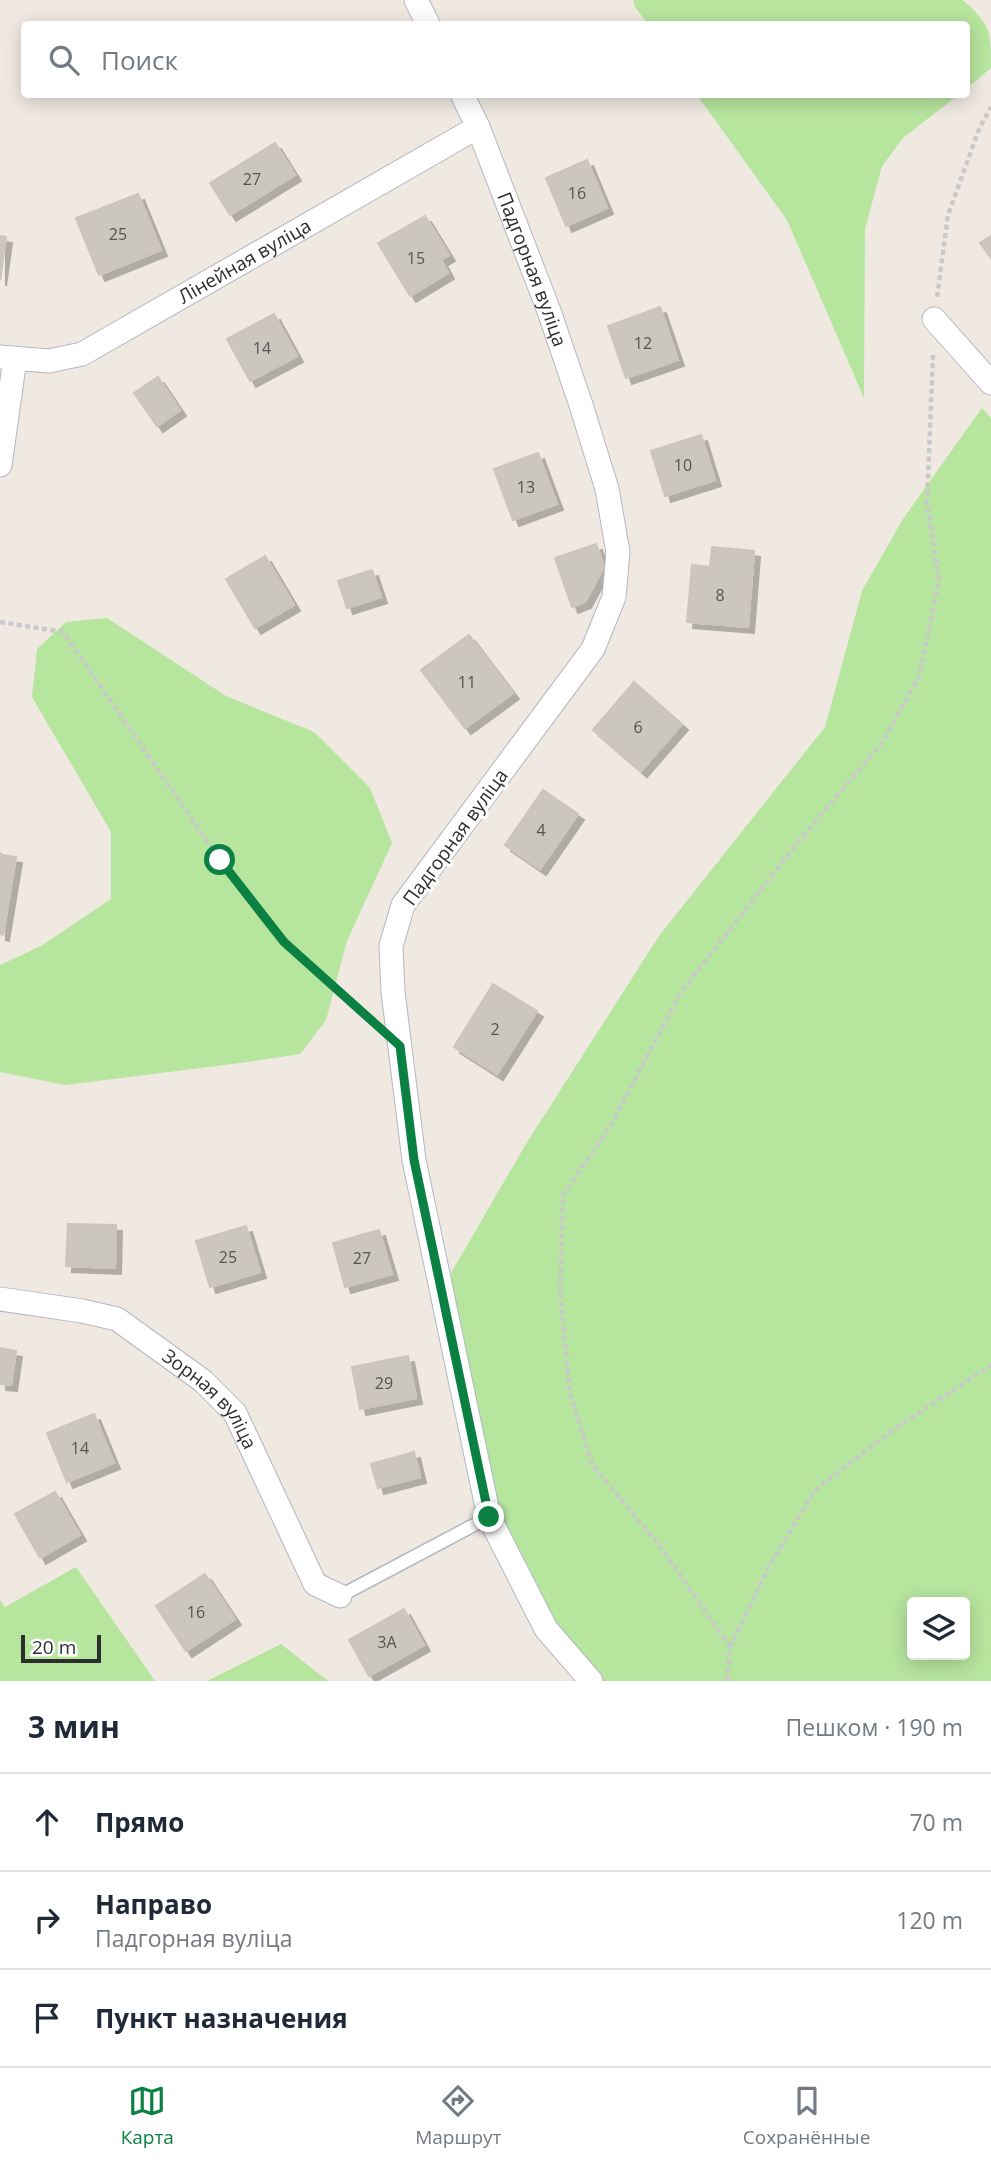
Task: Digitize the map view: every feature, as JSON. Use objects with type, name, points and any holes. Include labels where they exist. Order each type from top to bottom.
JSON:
[{"type":"street","points":[[416,0],[426,21]]},
{"type":"street","name":"Падгорная вуліца","points":[[464,98],[478,127],[549,311],[581,404],[607,489],[618,552],[614,597],[593,649],[403,905],[391,946],[393,992],[414,1160],[489,1517],[546,1629],[592,1681]]},
{"type":"street","name":"Лінейная вуліца","points":[[8,358],[49,361],[82,354],[478,127]]},
{"type":"street","points":[[934,319],[991,383]]},
{"type":"street","points":[[0,465],[8,358]]},
{"type":"street","name":"Зорная вуліца","points":[[0,1299],[117,1319],[203,1381],[235,1413],[315,1584],[341,1596]]},
{"type":"lane","points":[[341,1596],[489,1517]]},
{"type":"path","points":[[730,1647],[660,1546],[593,1466],[570,1394],[560,1291],[563,1195],[611,1125],[681,992],[799,841],[881,744],[919,677],[939,579],[927,503],[934,319],[948,215],[979,129],[991,107]]},
{"type":"path","points":[[0,622],[63,632],[220,860],[284,942],[400,1046]]},
{"type":"path","points":[[727,1681],[730,1647],[769,1566],[816,1489],[896,1428],[991,1365]]},
{"type":"green space","points":[[633,0],[963,0],[988,30],[991,68],[970,86],[970,21],[646,21]]},
{"type":"green space","points":[[699,98],[954,98],[903,138],[882,166],[865,229],[864,398],[787,220]]},
{"type":"green space","points":[[982,408],[991,418],[991,1681],[591,1681],[489,1517],[444,1285],[526,1144],[659,936],[825,727],[862,591],[903,519]]},
{"type":"green space","points":[[107,618],[226,696],[314,732],[370,788],[392,843],[347,941],[326,1020],[300,1054],[65,1085],[0,1072],[0,965],[41,946],[111,899],[111,832],[32,697],[37,649],[66,622]]},
{"type":"green space","points":[[76,1567],[155,1681],[0,1681],[0,1600],[5,1607]]},
{"type":"green space","points":[[281,1644],[328,1681],[207,1681]]},
{"type":"building","points":[[275,143],[295,175],[230,215],[210,183]]},
{"type":"building","points":[[587,160],[607,208],[566,226],[546,178]]},
{"type":"building","points":[[138,194],[161,250],[99,275],[76,218]]},
{"type":"building","points":[[425,216],[449,255],[441,260],[448,273],[410,296],[378,243]]},
{"type":"building","points":[[0,236],[6,237],[0,280]]},
{"type":"building","points":[[991,236],[991,258],[980,243]]},
{"type":"building","points":[[660,307],[678,360],[626,378],[608,326]]},
{"type":"building","points":[[274,314],[297,356],[250,381],[227,339]]},
{"type":"building","points":[[158,377],[180,410],[157,426],[134,393]]},
{"type":"building","points":[[701,435],[715,480],[665,496],[651,451]]},
{"type":"building","points":[[538,453],[557,504],[513,520],[494,469]]},
{"type":"building","points":[[596,544],[604,567],[585,602],[572,607],[555,558]]},
{"type":"building","points":[[712,547],[754,551],[748,627],[687,622],[692,565],[710,567]]},
{"type":"building","points":[[265,556],[294,605],[255,628],[226,579]]},
{"type":"building","points":[[372,570],[381,597],[347,608],[338,581]]},
{"type":"building","points":[[469,635],[513,693],[465,728],[421,670]]},
{"type":"building","points":[[634,682],[682,724],[641,771],[593,730]]},
{"type":"building","points":[[543,790],[578,814],[540,869],[505,845]]},
{"type":"building","points":[[0,853],[16,857],[3,935],[0,934]]},
{"type":"building","points":[[493,984],[537,1011],[497,1074],[454,1047]]},
{"type":"building","points":[[68,1224],[116,1225],[115,1268],[66,1266]]},
{"type":"building","points":[[246,1226],[260,1272],[210,1287],[196,1241]]},
{"type":"building","points":[[379,1230],[392,1274],[345,1287],[333,1243]]},
{"type":"building","points":[[0,1348],[16,1351],[11,1385],[0,1384]]},
{"type":"building","points":[[408,1356],[416,1398],[360,1409],[352,1367]]},
{"type":"building","points":[[94,1414],[114,1463],[67,1482],[47,1433]]},
{"type":"building","points":[[414,1452],[420,1477],[378,1488],[371,1464]]},
{"type":"building","points":[[55,1492],[80,1535],[40,1558],[15,1514]]},
{"type":"building","points":[[205,1574],[235,1619],[186,1651],[156,1606]]},
{"type":"building","points":[[404,1609],[424,1645],[369,1676],[349,1640]]},
{"type":"route","points":[[220,860],[284,942],[400,1046],[414,1160],[489,1517]]}]
